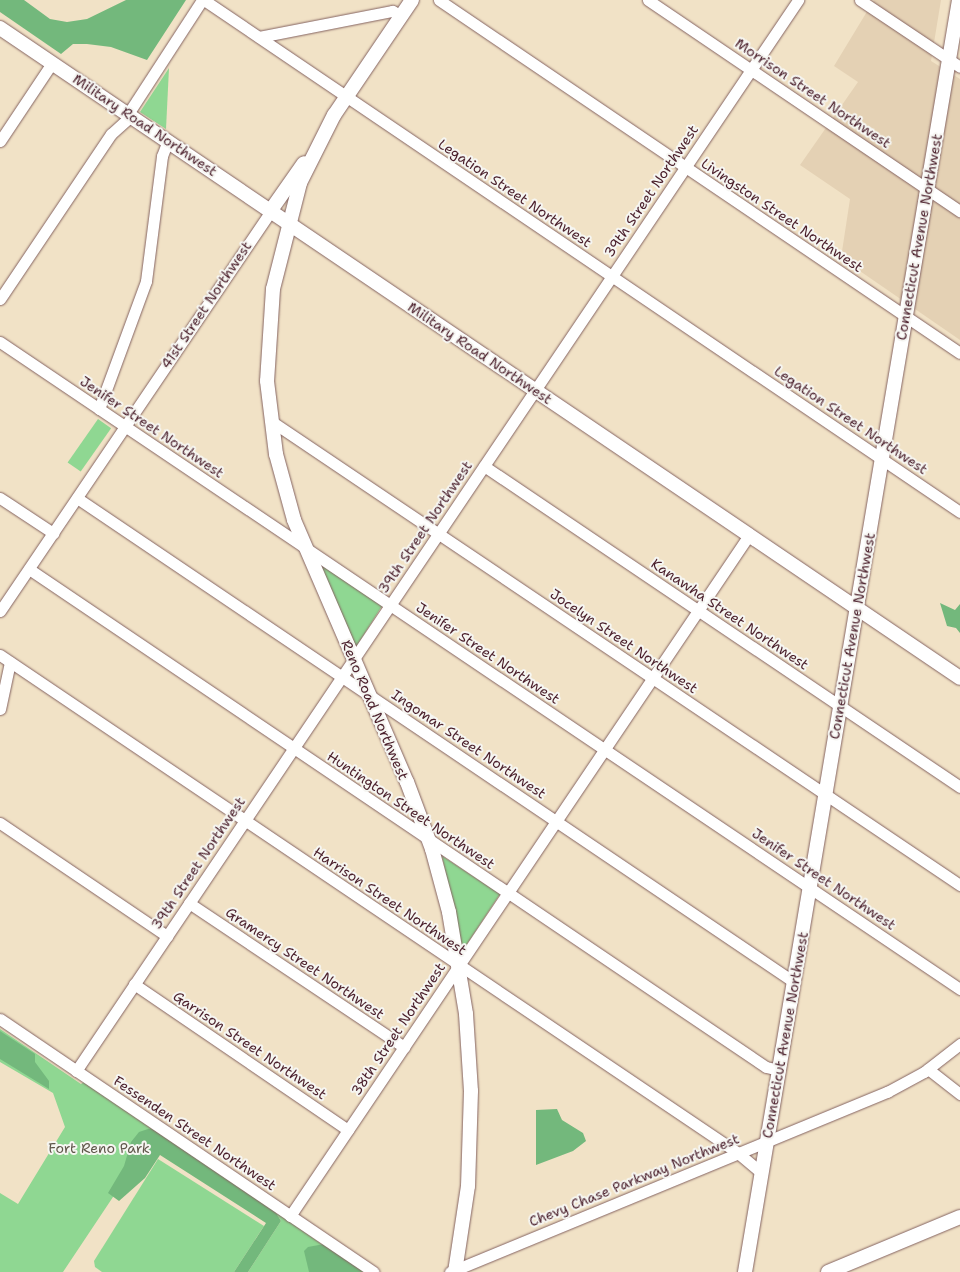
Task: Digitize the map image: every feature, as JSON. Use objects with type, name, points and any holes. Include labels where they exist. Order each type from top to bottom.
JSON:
[{"type":"main road","name":"41st Street Northwest","points":[[271,210],[298,168],[310,158],[346,96],[412,0]]},
{"type":"main road","name":"Connecticut Avenue Northwest","points":[[745,1272],[927,188],[955,63],[959,0]]},
{"type":"main road","name":"Military Road Northwest","points":[[0,28],[288,221],[960,678]]},
{"type":"main road","name":"Reno Road Northwest","points":[[310,158],[292,205],[276,267],[268,331],[270,421],[284,491],[305,548],[428,838],[448,905],[468,1029],[471,1110],[466,1208],[453,1271]]},
{"type":"main road","points":[[271,210],[292,205]]},
{"type":"main road","points":[[828,1272],[960,1217]]},
{"type":"street","name":"Legation Street Northwest","points":[[203,0],[960,512]]},
{"type":"street","points":[[0,299],[125,112],[203,0]]},
{"type":"street","name":"Livingston Street Northwest","points":[[439,0],[960,353]]},
{"type":"street","name":"Morrison Street Northwest","points":[[648,0],[960,210]]},
{"type":"street","name":"39th Street Northwest","points":[[76,1071],[798,0]]},
{"type":"street","points":[[860,0],[955,63]]},
{"type":"street","points":[[259,38],[392,12],[402,14]]},
{"type":"street","points":[[0,141],[52,63]]},
{"type":"street","points":[[100,409],[146,280],[162,156],[168,140]]},
{"type":"street","name":"41st Street Northwest","points":[[0,611],[271,210]]},
{"type":"street","name":"Jenifer Street Northwest","points":[[0,342],[960,989]]},
{"type":"street","name":"Jocelyn Street Northwest","points":[[270,421],[960,885]]},
{"type":"street","name":"Kanawha Street Northwest","points":[[484,466],[960,787]]},
{"type":"street","points":[[0,498],[53,534]]},
{"type":"street","name":"Ingomar Street Northwest","points":[[77,498],[794,982]]},
{"type":"street","name":"38th Street Northwest","points":[[290,1216],[749,535]]},
{"type":"street","name":"Huntington Street Northwest","points":[[28,569],[766,1067],[779,1070]]},
{"type":"street","name":"Harrison Street Northwest","points":[[0,655],[738,1153],[762,1173]]},
{"type":"street","points":[[0,709],[10,662]]},
{"type":"street","points":[[0,823],[167,936]]},
{"type":"street","name":"Gramercy Street Northwest","points":[[190,903],[404,1047]]},
{"type":"street","name":"Garrison Street Northwest","points":[[134,984],[348,1130]]},
{"type":"street","name":"Fessenden Street Northwest","points":[[0,1019],[373,1272]]},
{"type":"street","name":"Chevy Chase Parkway Northwest","points":[[453,1271],[887,1092],[928,1069],[960,1044]]},
{"type":"street","points":[[928,1069],[960,1094]]},
{"type":"shaded area","points":[[874,0],[941,0],[931,61],[960,79],[960,340],[841,258],[850,199],[800,165],[858,82],[834,66]]},
{"type":"green space","points":[[0,0],[24,0],[50,19],[67,22],[87,19],[126,0],[186,0],[147,60],[111,47],[87,44],[73,44],[61,54],[0,12]]},
{"type":"green space","points":[[169,68],[166,129],[140,112]]},
{"type":"green space","points":[[98,419],[111,428],[81,472],[68,462]]},
{"type":"green space","points":[[323,566],[382,606],[356,647],[321,567]]},
{"type":"green space","points":[[940,603],[955,610],[960,604],[960,633],[956,628],[947,626]]},
{"type":"green space","points":[[442,856],[500,894],[465,947],[461,944]]},
{"type":"green space","name":"Fort Reno Park","points":[[0,1029],[81,1084],[84,1082],[151,1128],[149,1129],[155,1134],[63,1272],[0,1272],[0,1193],[18,1204],[65,1127],[53,1093],[0,1062]]},
{"type":"green space","points":[[0,1031],[35,1054],[35,1062],[49,1081],[49,1089],[0,1059]]},
{"type":"green space","points":[[557,1109],[562,1120],[583,1133],[586,1141],[573,1151],[536,1165],[536,1110]]},
{"type":"green space","points":[[151,1128],[275,1211],[281,1221],[248,1272],[234,1272],[266,1223],[160,1155],[145,1178],[119,1201],[108,1193],[124,1166],[131,1142],[139,1132]]},
{"type":"green space","points":[[158,1159],[264,1226],[234,1272],[102,1272],[95,1267],[94,1261]]},
{"type":"green space","points":[[275,1211],[361,1272],[248,1272],[281,1221]]},
{"type":"green space","points":[[324,1244],[365,1272],[309,1272],[304,1251],[308,1247]]}]
